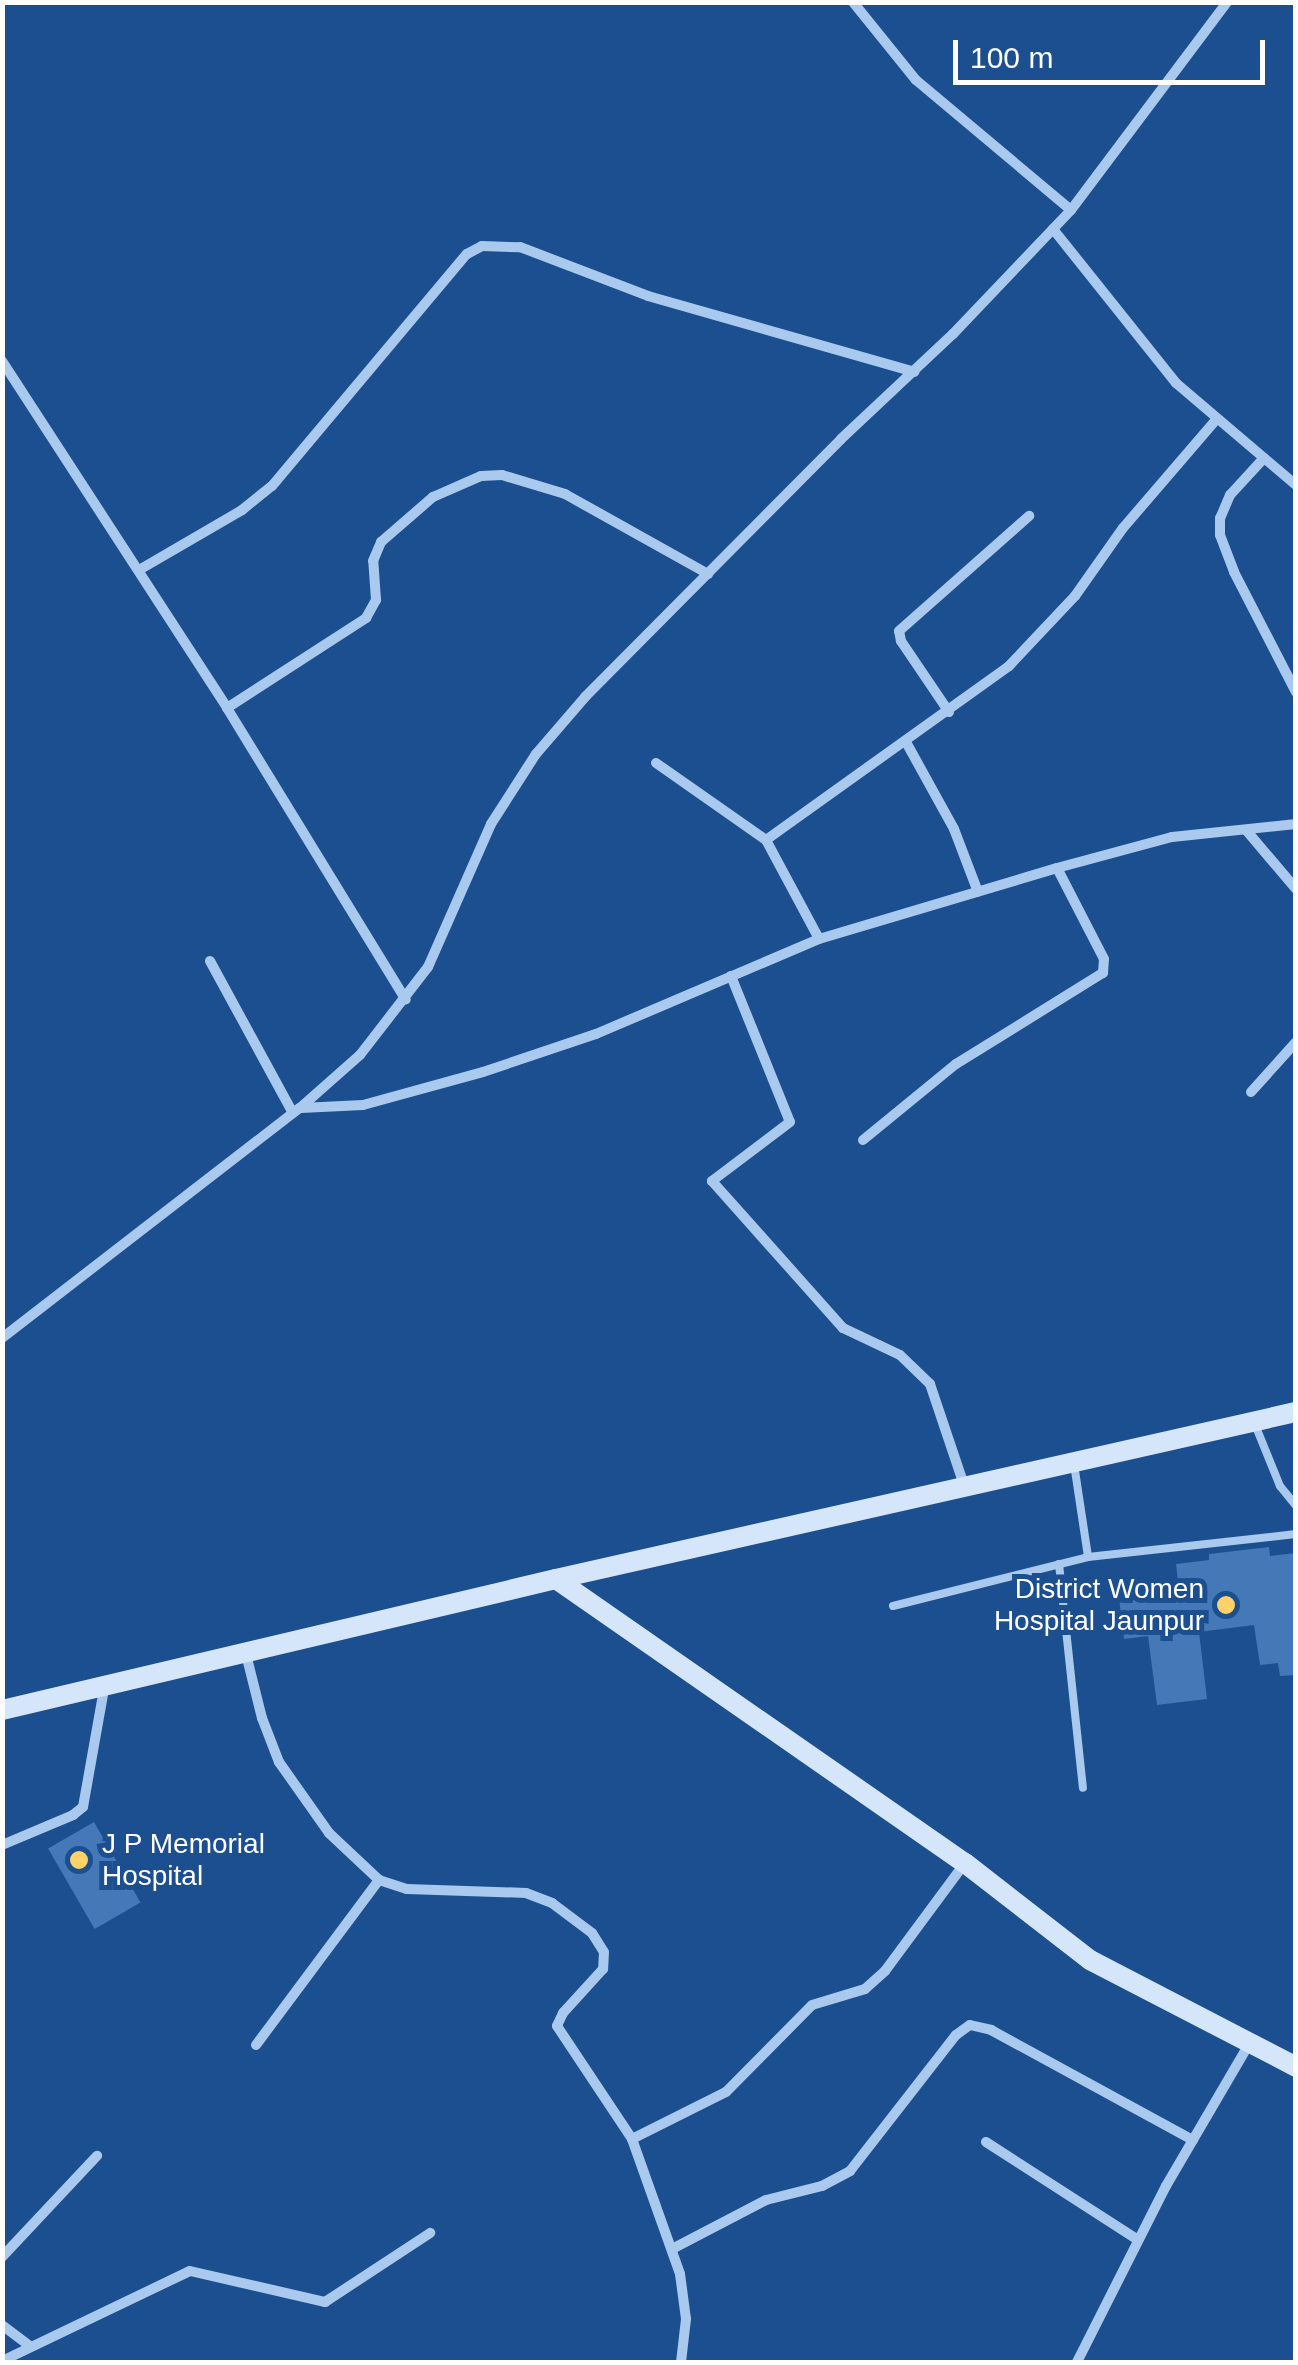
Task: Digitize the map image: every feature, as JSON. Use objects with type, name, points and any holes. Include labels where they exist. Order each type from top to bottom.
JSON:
[{"type":"main road","points":[[2,1710],[1253,1418],[1296,1412]]},
{"type":"main road","points":[[556,1580],[965,1863],[1090,1960],[1296,2067]]},
{"type":"street","points":[[853,2],[928,91],[1071,210]]},
{"type":"street","points":[[2,1338],[297,1111],[360,1055],[406,1000],[436,950],[491,824],[536,754],[708,574],[914,372],[1071,210],[1226,2]]},
{"type":"street","points":[[1053,229],[1176,382],[1296,485]]},
{"type":"street","points":[[139,570],[242,510],[272,486],[467,254],[482,246],[520,247],[666,301],[914,372]]},
{"type":"street","points":[[2,361],[228,708],[406,1000]]},
{"type":"street","points":[[766,840],[1008,666],[1076,596],[1123,528],[1216,420]]},
{"type":"street","points":[[1264,458],[1230,496],[1220,518],[1220,535],[1234,572],[1294,683]]},
{"type":"street","points":[[228,708],[366,618],[376,600],[373,561],[381,542],[433,498],[481,476],[502,475],[565,494],[708,574]]},
{"type":"street","points":[[949,712],[901,641],[899,631],[1028,516]]},
{"type":"street","points":[[906,742],[954,828],[978,892]]},
{"type":"street","points":[[656,763],[766,840],[819,939]]},
{"type":"street","points":[[297,1111],[362,1106],[483,1072],[596,1034],[819,939],[1057,868],[1172,837],[1296,824]]},
{"type":"street","points":[[1246,830],[1296,889]]},
{"type":"street","points":[[863,1140],[956,1064],[1103,973],[1104,959],[1057,868]]},
{"type":"street","points":[[210,961],[297,1111]]},
{"type":"street","points":[[731,976],[790,1122],[712,1182],[843,1328],[900,1354],[930,1384],[964,1485]]},
{"type":"street","points":[[1250,1092],[1294,1047]]},
{"type":"street","points":[[246,1654],[262,1718],[279,1762],[329,1833],[379,1880],[407,1888],[526,1893],[552,1903],[592,1933],[604,1952],[603,1969],[562,2013],[557,2026],[632,2139],[672,2250],[686,2319],[681,2362]]},
{"type":"street","points":[[2,1844],[73,1815],[83,1806],[104,1689]]},
{"type":"street","points":[[632,2139],[726,2092],[812,2005],[865,1988],[886,1971],[965,1863]]},
{"type":"street","points":[[256,2046],[379,1880]]},
{"type":"street","points":[[672,2250],[750,2207],[822,2186],[850,2171],[956,2036],[970,2026],[990,2030],[1193,2140]]},
{"type":"street","points":[[1077,2362],[1138,2240],[1250,2043]]},
{"type":"street","points":[[986,2142],[1138,2240]]},
{"type":"street","points":[[2,2257],[98,2156]]},
{"type":"street","points":[[2,2361],[190,2270],[318,2303],[430,2233]]},
{"type":"street","points":[[2,2326],[30,2348]]},
{"type":"lane","points":[[1253,1418],[1280,1486],[1296,1506]]},
{"type":"lane","points":[[1073,1460],[1088,1557]]},
{"type":"lane","points":[[894,1606],[1088,1557],[1296,1534]]},
{"type":"lane","points":[[1059,1564],[1083,1788]]},
{"type":"building","points":[[1269,1547],[1270,1556],[1296,1553],[1296,1675],[1280,1676],[1278,1663],[1260,1665],[1254,1625],[1199,1632],[1207,1699],[1157,1705],[1148,1636],[1124,1639],[1118,1590],[1178,1582],[1176,1564],[1209,1560],[1209,1554]]},
{"type":"building","points":[[94,1822],[140,1903],[95,1929],[48,1848]]},
{"type":"place","name":"District Women Hospital Jaunpur","points":[[1226,1605]]},
{"type":"place","name":"J P Memorial Hospital","points":[[79,1860]]}]
